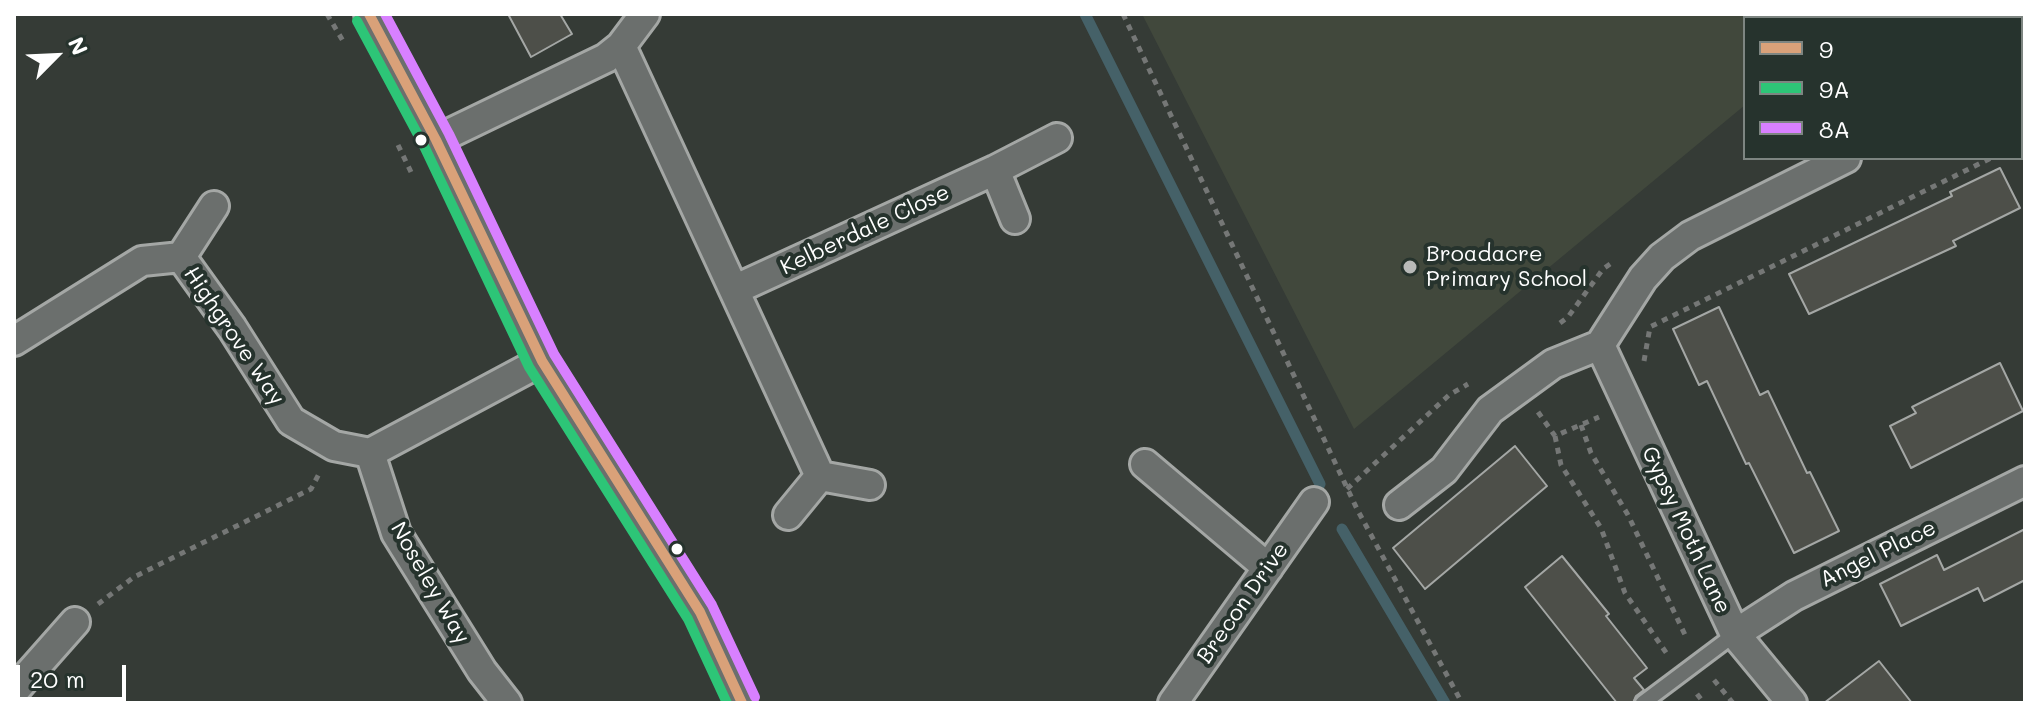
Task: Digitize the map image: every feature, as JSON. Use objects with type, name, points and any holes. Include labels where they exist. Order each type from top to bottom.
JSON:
[{"type":"street","points":[[369,14],[436,140],[542,361],[700,612],[742,703]]},
{"type":"street","points":[[436,140],[606,58],[621,46],[645,14]]},
{"type":"street","points":[[621,46],[820,476]]},
{"type":"street","name":"Kelberdale Close","points":[[736,289],[995,170],[1057,138]]},
{"type":"street","points":[[1399,505],[1444,470],[1490,410],[1553,364],[1600,345],[1643,278],[1662,257],[1690,236],[1842,160]]},
{"type":"street","points":[[995,170],[1015,219]]},
{"type":"street","name":"Highgrove Way","points":[[181,257],[214,206]]},
{"type":"street","name":"Highgrove Way","points":[[14,341],[142,261],[181,257]]},
{"type":"street","name":"Highgrove Way","points":[[181,257],[232,328],[291,421],[334,446],[370,453]]},
{"type":"street","name":"Gypsy Moth Lane","points":[[1600,345],[1735,634],[1792,703]]},
{"type":"street","points":[[370,453],[542,361]]},
{"type":"street","name":"Noseley Way","points":[[370,453],[396,533],[482,671],[507,703]]},
{"type":"street","points":[[1145,464],[1268,568]]},
{"type":"street","points":[[820,476],[870,485]]},
{"type":"street","points":[[788,515],[820,476]]},
{"type":"street","name":"Angel Place","points":[[1735,634],[1763,613],[1794,596],[2025,481]]},
{"type":"street","name":"Brecon Drive","points":[[1173,703],[1314,502]]},
{"type":"street","points":[[14,691],[75,622]]},
{"type":"lane","points":[[1643,703],[1735,634]]},
{"type":"path","points":[[327,14],[348,51]]},
{"type":"path","points":[[1123,14],[1357,509],[1462,703]]},
{"type":"path","points":[[391,132],[412,174]]},
{"type":"path","points":[[1650,327],[1977,161]]},
{"type":"path","points":[[1581,425],[1591,453],[1628,515],[1698,661],[1733,703]]},
{"type":"path","points":[[1555,436],[1561,465],[1601,528],[1625,593],[1704,703]]},
{"type":"path","points":[[75,622],[134,577],[311,489],[334,446]]},
{"type":"shaded area","name":"Broadacre Primary School","points":[[1142,14],[2025,14],[2023,20],[2023,16],[1743,16],[1743,107],[1354,429]]},
{"type":"building","points":[[508,14],[560,14],[572,34],[531,57]]},
{"type":"building","points":[[2000,168],[2020,208],[1953,241],[1956,246],[1809,314],[1789,274],[1952,196],[1950,192]]},
{"type":"building","points":[[1719,307],[1760,395],[1768,391],[1839,531],[1794,553],[1749,463],[1746,464],[1707,381],[1699,385],[1673,329]]},
{"type":"building","points":[[2000,363],[2023,411],[1911,468],[1890,426],[1916,413],[1912,407]]},
{"type":"building","points":[[1515,446],[1547,486],[1425,589],[1393,548]]},
{"type":"building","points":[[2025,529],[2025,580],[1984,601],[1978,588],[1901,626],[1880,584],[1937,555],[1944,570]]},
{"type":"building","points":[[1562,556],[1647,668],[1634,678],[1644,690],[1633,703],[1617,703],[1525,587]]},
{"type":"building","points":[[1879,661],[1912,703],[1824,703]]},
{"type":"waterway","points":[[1085,14],[1320,484]]},
{"type":"waterway","points":[[1342,529],[1445,703]]},
{"type":"transit line","name":"9","points":[[369,14],[436,140],[542,361],[700,612],[742,703]]},
{"type":"transit line","name":"8A","points":[[385,14],[449,134],[554,354],[712,605],[755,697]]},
{"type":"transit line","name":"9A","points":[[357,21],[424,146],[529,367],[688,619],[727,703]]},
{"type":"place","name":"Broadacre Primary School","points":[[1410,267]]}]
